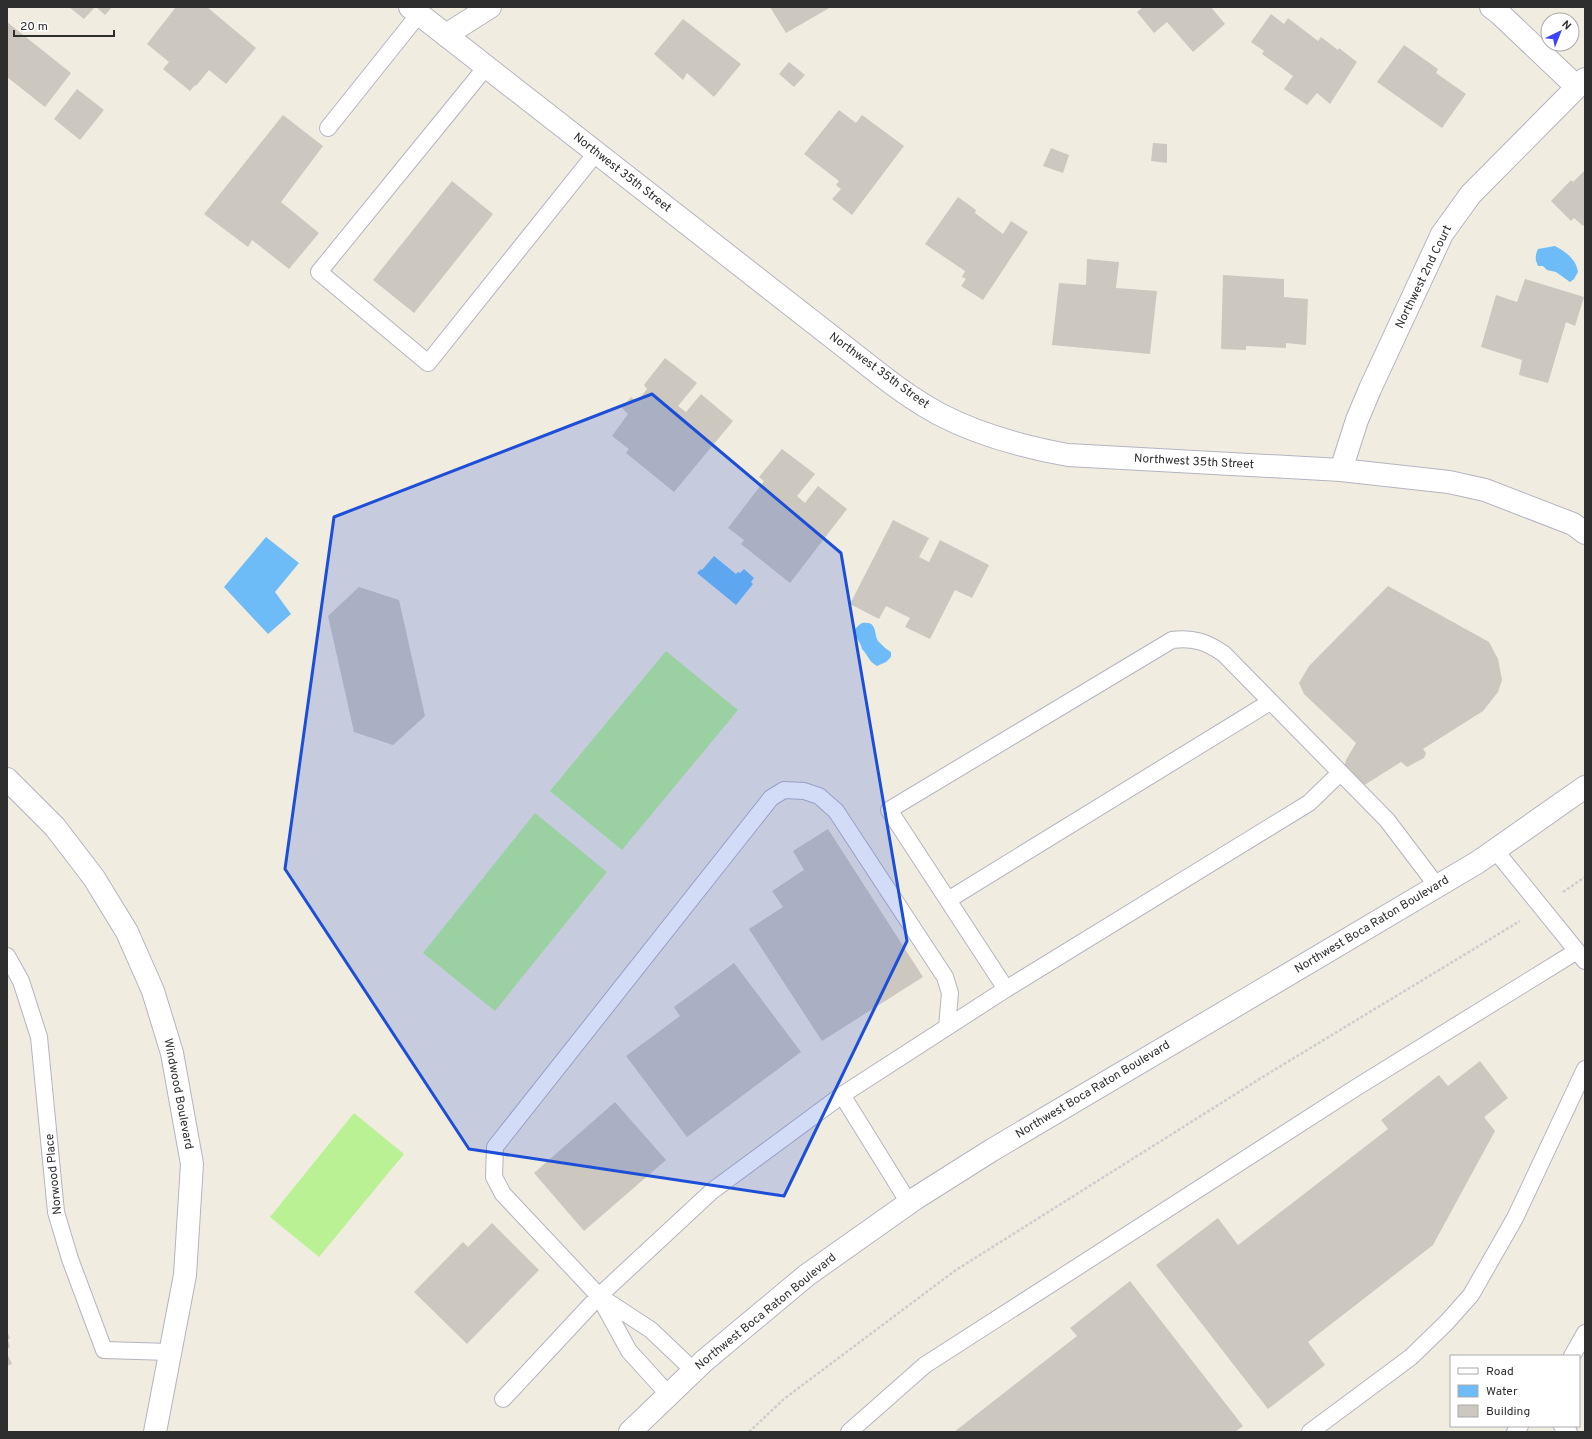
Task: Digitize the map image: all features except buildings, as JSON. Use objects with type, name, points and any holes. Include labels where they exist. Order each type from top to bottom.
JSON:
[{"type":"street","points":[[446,35],[490,7]]},
{"type":"street","points":[[1491,7],[1581,83]]},
{"type":"street","name":"Northwest 35th Street","points":[[415,11],[882,376],[939,414],[970,428],[1034,449],[1068,455],[1341,470],[1449,482],[1485,490],[1573,524],[1585,533]]},
{"type":"street","name":"Northwest 2nd Court","points":[[1341,470],[1357,420],[1370,389],[1442,234],[1471,194],[1581,83]]},
{"type":"street","name":"Windwood Boulevard","points":[[7,779],[55,827],[94,878],[127,932],[153,991],[172,1053],[192,1164],[185,1275],[155,1432]]},
{"type":"street","name":"Northwest Boca Raton Boulevard","points":[[630,1432],[694,1371],[807,1275],[910,1203],[998,1146],[1437,886],[1495,850],[1585,787]]},
{"type":"lane","points":[[328,128],[415,11]]},
{"type":"lane","points":[[486,67],[319,272],[428,363],[596,152]]},
{"type":"lane","points":[[1006,989],[889,810],[1172,640],[1185,638],[1211,645],[1224,654],[1387,820],[1437,886]]},
{"type":"lane","points":[[948,900],[1270,702]]},
{"type":"lane","points":[[503,1399],[599,1296],[712,1191],[842,1094],[1006,989],[1309,803],[1340,773]]},
{"type":"lane","points":[[694,1371],[652,1330],[599,1296],[502,1194],[494,1177],[495,1147],[771,798],[784,790],[804,791],[819,796],[836,811],[945,977],[950,993],[947,1027]]},
{"type":"lane","points":[[850,1432],[925,1366],[1357,1087],[1581,956],[1495,850]]},
{"type":"lane","name":"Norwood Place","points":[[7,956],[21,981],[40,1037],[56,1212],[70,1259],[104,1350],[170,1352]]},
{"type":"lane","points":[[1310,1432],[1411,1358],[1447,1322],[1471,1295],[1515,1218],[1585,1069]]},
{"type":"lane","points":[[842,1094],[910,1203]]},
{"type":"lane","points":[[599,1296],[629,1351],[669,1395]]},
{"type":"lane","points":[[1573,1355],[1585,1333]]},
{"type":"path","points":[[749,1432],[784,1399],[956,1270],[1261,1078],[1541,908],[1585,877]]},
{"type":"highlighted area","points":[[652,394],[841,553],[907,941],[784,1196],[469,1149],[285,869],[334,517]]},
{"type":"green space","points":[[666,651],[738,710],[622,850],[550,791]]},
{"type":"green space","points":[[535,813],[607,872],[495,1011],[423,953]]},
{"type":"green space","points":[[354,1113],[404,1154],[319,1257],[270,1217]]},
{"type":"water","points":[[1555,246],[1570,256],[1577,267],[1578,272],[1574,279],[1570,282],[1556,272],[1547,270],[1543,266],[1538,266],[1536,254],[1538,249]]},
{"type":"water","points":[[266,537],[299,563],[275,592],[291,614],[268,634],[224,587]]},
{"type":"water","points":[[714,556],[736,574],[738,572],[740,573],[744,569],[754,578],[751,582],[753,584],[736,605],[697,573],[701,569],[702,570]]},
{"type":"water","points":[[862,623],[871,624],[873,626],[879,642],[891,652],[891,657],[886,662],[877,666],[862,649],[855,630]]}]
